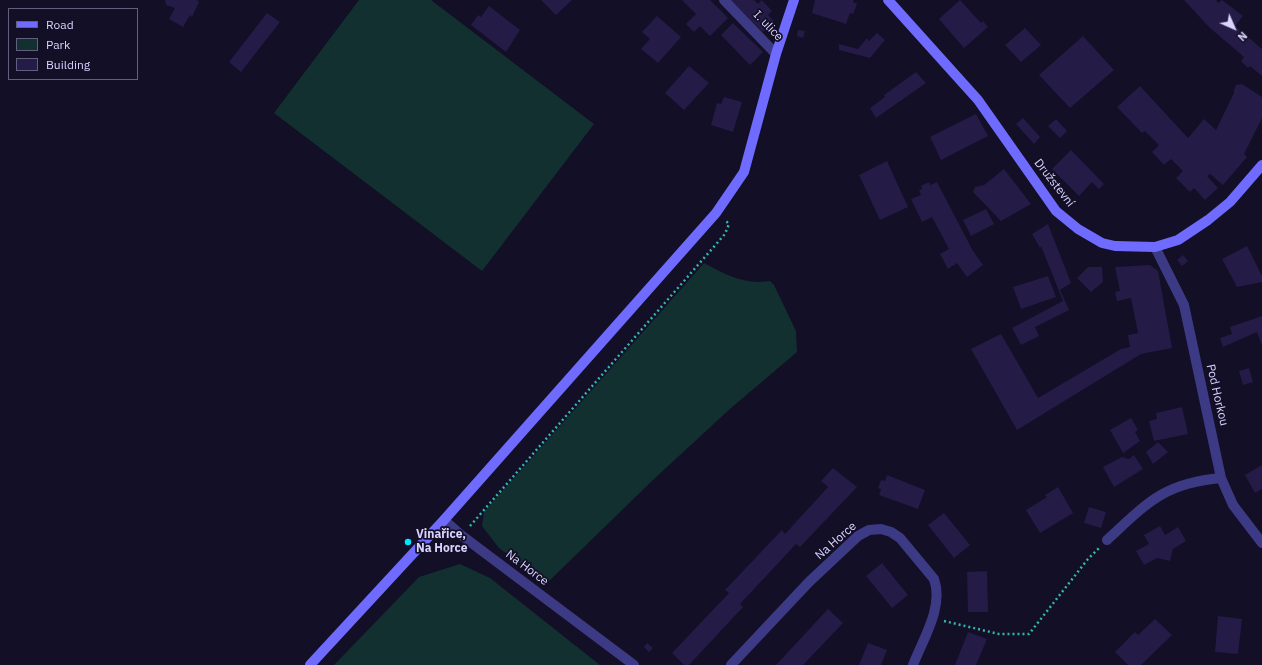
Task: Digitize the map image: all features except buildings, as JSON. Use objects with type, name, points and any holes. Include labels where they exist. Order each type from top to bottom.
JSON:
[{"type":"main road","points":[[310,665],[444,520],[716,213],[744,172],[776,54],[794,0]]},
{"type":"main road","name":"Družstevní","points":[[888,0],[978,100],[1056,211],[1078,229],[1102,243],[1115,246],[1155,247],[1178,240],[1208,220],[1235,197],[1262,166]]},
{"type":"street","name":"I. ulice","points":[[724,0],[776,54]]},
{"type":"street","name":"Pod Horkou","points":[[1155,247],[1184,304],[1221,478],[1233,505],[1262,543]]},
{"type":"street","points":[[1107,540],[1140,508],[1165,492],[1200,480],[1221,478]]},
{"type":"street","name":"Na Horce","points":[[444,520],[461,535],[634,665]]},
{"type":"street","name":"Na Horce","points":[[731,665],[809,582],[858,536],[869,530],[881,529],[891,532],[900,538],[934,579],[938,594],[932,619],[913,665]]},
{"type":"path","points":[[461,535],[725,234],[729,224],[716,213]]},
{"type":"path","points":[[932,619],[999,634],[1029,634],[1088,559],[1107,540]]},
{"type":"green space","points":[[359,0],[431,0],[594,124],[482,271],[274,113]]},
{"type":"green space","points":[[704,263],[728,275],[743,280],[752,282],[770,281],[774,285],[796,331],[797,352],[731,408],[654,479],[547,583],[499,548],[482,526],[484,512]]},
{"type":"green space","points":[[460,564],[490,578],[600,665],[334,665],[419,577]]},
{"type":"place","name":"Vinařice, Na Horce","points":[[408,542]]}]
